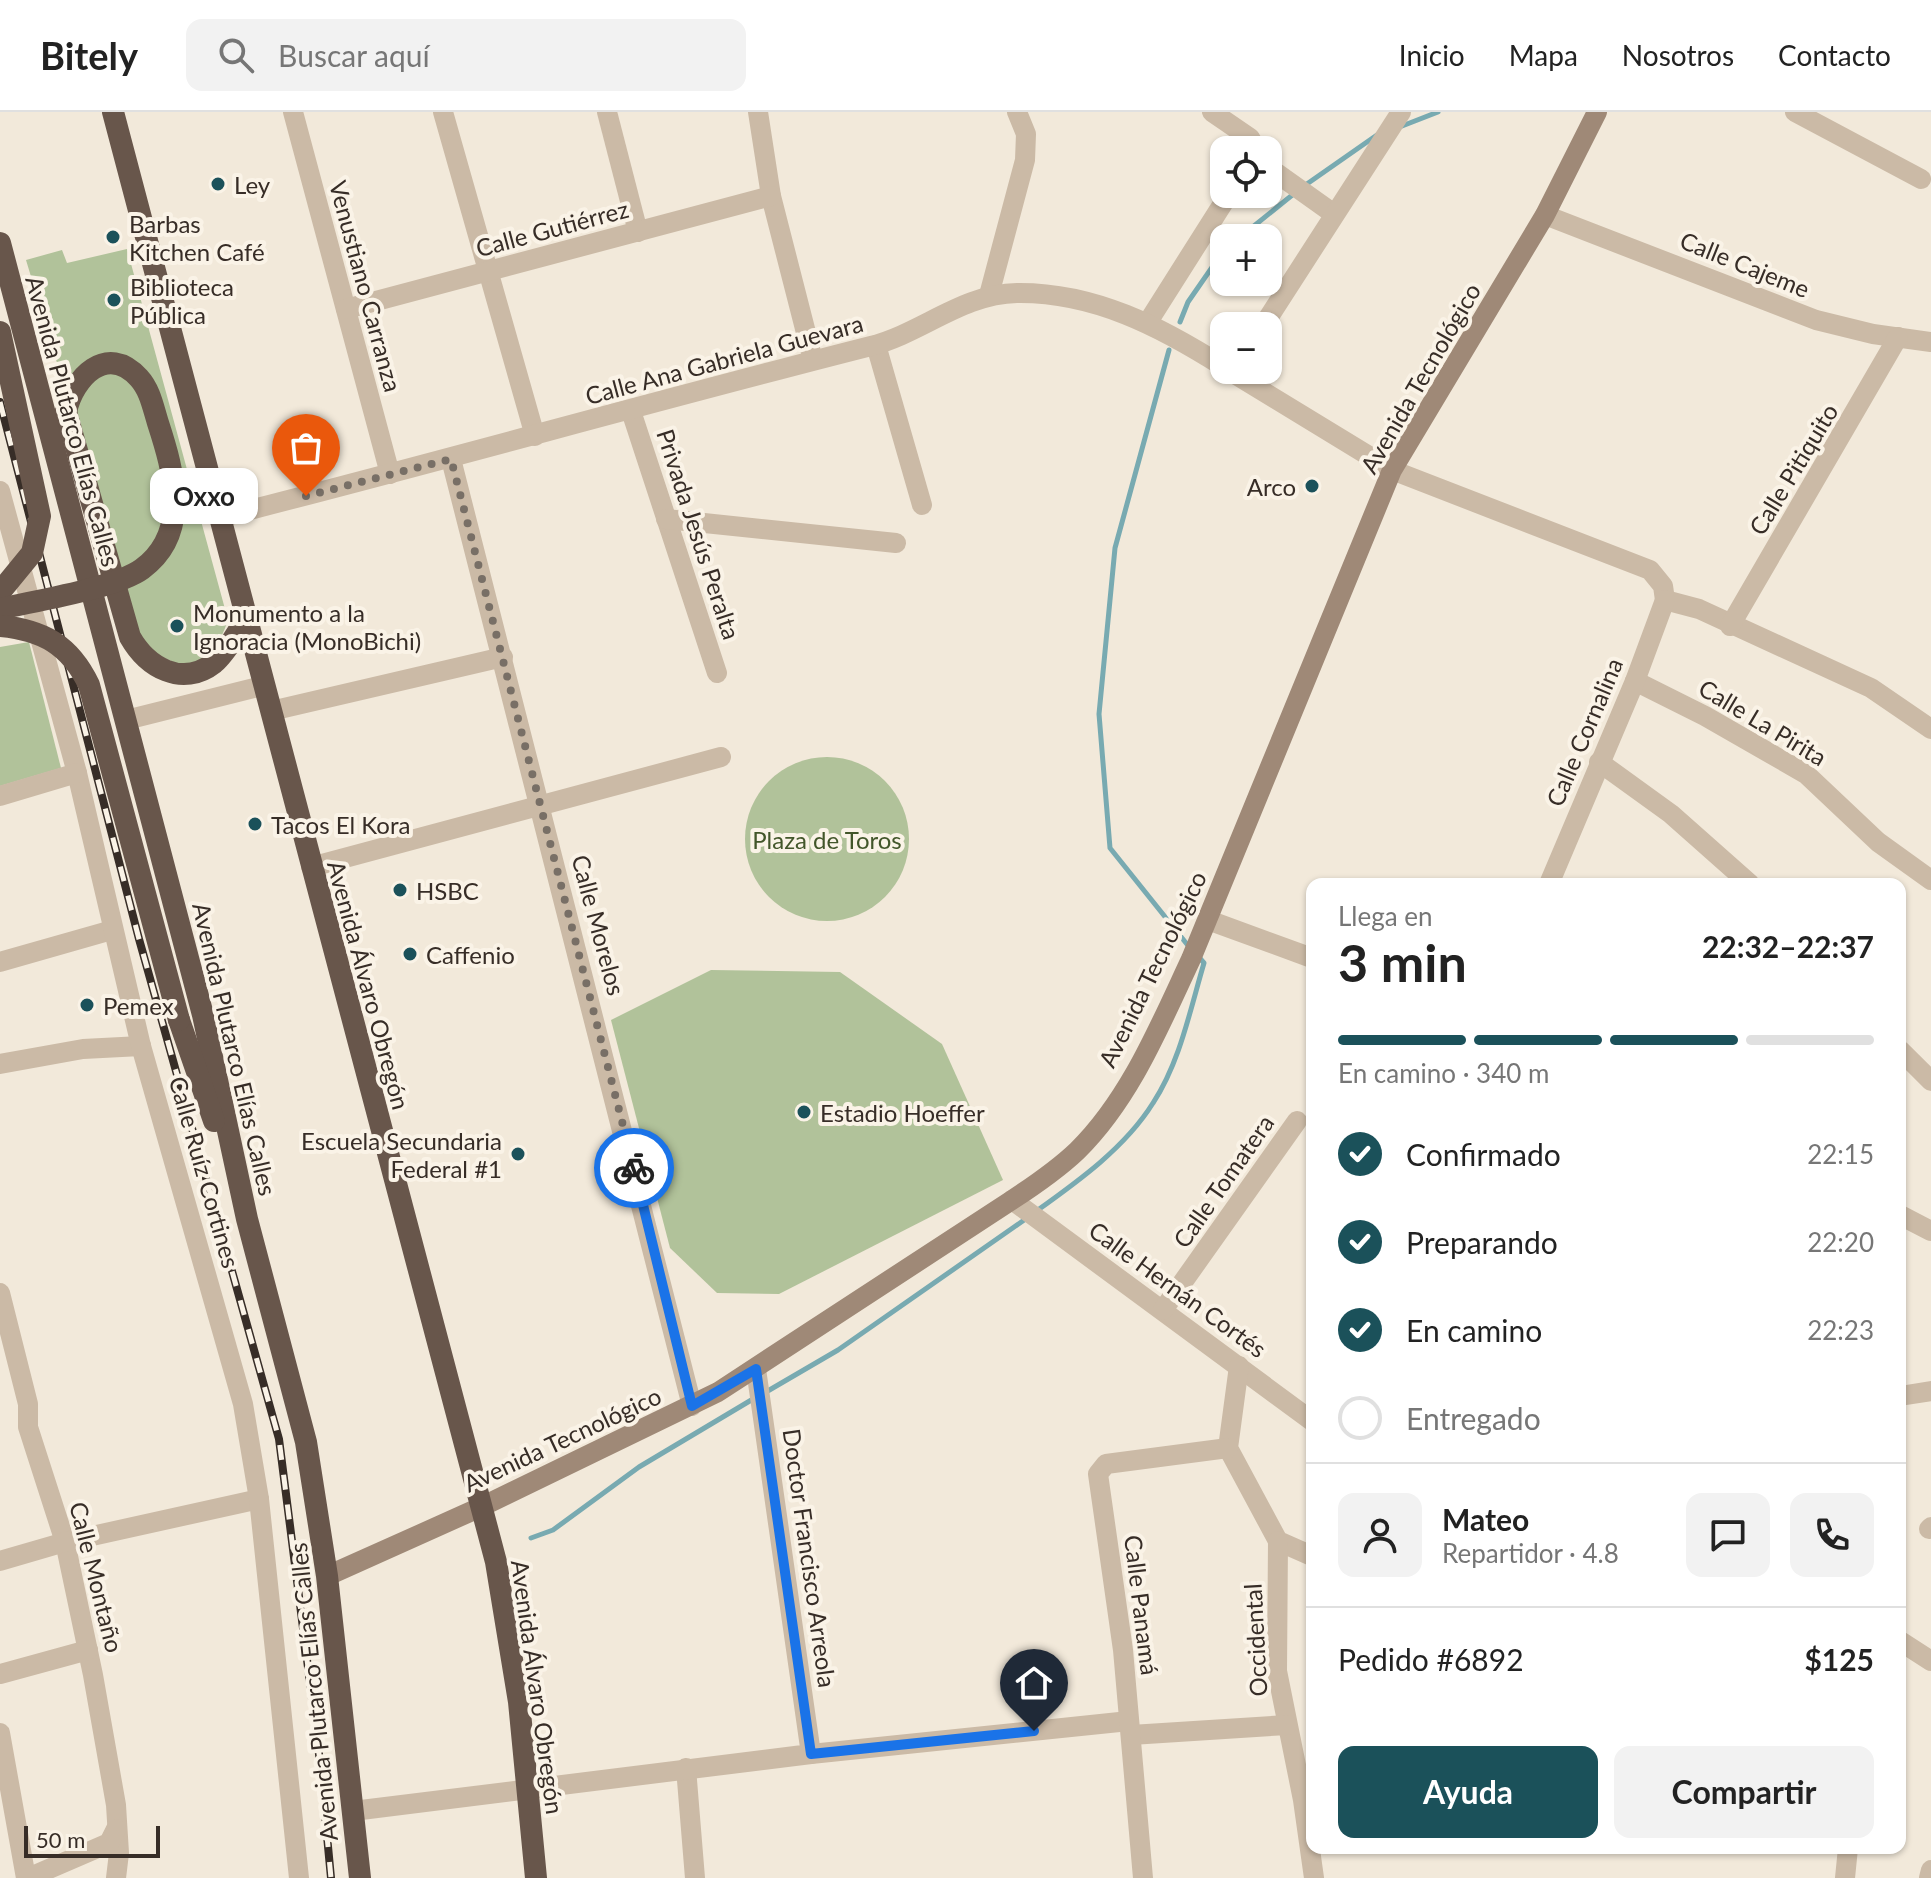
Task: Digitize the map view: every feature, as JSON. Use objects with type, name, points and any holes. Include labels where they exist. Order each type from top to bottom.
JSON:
[{"type":"highway","name":"Avenida Álvaro Obregón","points":[[113,112],[505,1602],[536,1878]]},
{"type":"highway","name":"Avenida Plutarco Elías Calles","points":[[0,243],[203,1015],[247,1219],[306,1442],[327,1576],[360,1878]]},
{"type":"highway","points":[[0,332],[40,516],[32,553],[0,592]]},
{"type":"highway","points":[[0,609],[138,572],[160,554],[171,531],[175,488],[170,457],[148,390],[138,376],[124,368],[107,364],[92,367],[73,388],[66,412],[130,637],[139,652],[164,671],[181,674],[198,671],[224,653],[248,617]]},
{"type":"highway","points":[[0,626],[32,631],[66,649],[79,663],[89,685],[179,1020],[247,1219]]},
{"type":"main road","name":"Avenida Tecnológico","points":[[327,1576],[481,1507],[692,1406],[756,1369],[1012,1200],[1078,1150],[1113,1106],[1156,1034],[1208,920],[1392,470],[1545,215],[1597,112]]},
{"type":"street","name":"Venustiano Carranza","points":[[293,112],[390,474]]},
{"type":"street","points":[[443,112],[535,436]]},
{"type":"street","points":[[607,112],[638,232]]},
{"type":"street","points":[[758,112],[771,196],[813,360]]},
{"type":"street","points":[[989,295],[1025,160],[1026,134],[1017,112]]},
{"type":"street","points":[[1212,112],[1247,136]]},
{"type":"street","points":[[1272,312],[1398,117],[1419,112]]},
{"type":"street","points":[[1795,112],[1921,179]]},
{"type":"street","points":[[1282,177],[1334,214]]},
{"type":"street","name":"Calle Gutiérrez","points":[[346,309],[771,196]]},
{"type":"street","points":[[1148,322],[1220,208]]},
{"type":"street","name":"Calle Cajeme","points":[[1545,215],[1816,320],[1931,342]]},
{"type":"street","name":"Calle Ana Gabriela Guevara","points":[[222,517],[876,345],[989,295],[1049,293],[1148,322],[1210,358]]},
{"type":"street","name":"Calle Pitiquito","points":[[1730,626],[1898,337]]},
{"type":"street","points":[[876,345],[922,505]]},
{"type":"street","name":"Calle Ana Gabriela Guevara","points":[[1253,384],[1392,470],[1650,570],[1663,586],[1665,600]]},
{"type":"street","name":"Privada Jesús Peralta","points":[[631,411],[717,673]]},
{"type":"street","name":"Calle Morelos","points":[[451,459],[692,1406]]},
{"type":"street","name":"Calle Ruíz Cortines","points":[[0,491],[7,553],[77,773],[141,1046],[243,1404],[259,1499],[299,1878]]},
{"type":"street","points":[[666,519],[896,543]]},
{"type":"street","points":[[1665,600],[1699,609],[1730,626],[1871,688],[1931,729]]},
{"type":"street","name":"Calle Cornalina","points":[[1551,878],[1635,681],[1665,600]]},
{"type":"street","points":[[271,711],[503,657]]},
{"type":"street","name":"Calle La Pirita","points":[[1635,681],[1705,716],[1806,774],[1878,842],[1931,880]]},
{"type":"street","points":[[126,720],[262,686]]},
{"type":"street","points":[[311,867],[721,757]]},
{"type":"street","points":[[1599,762],[1671,814],[1743,878]]},
{"type":"street","points":[[0,796],[77,773]]},
{"type":"street","points":[[1208,920],[1306,956]]},
{"type":"street","points":[[0,962],[112,930]]},
{"type":"street","points":[[0,1064],[83,1049],[141,1046]]},
{"type":"street","points":[[1906,1056],[1931,1081]]},
{"type":"street","name":"Calle Tomatera","points":[[1163,1310],[1297,1121]]},
{"type":"street","name":"Calle Hernán Cortés","points":[[1012,1200],[1306,1416]]},
{"type":"street","points":[[1906,1218],[1931,1231]]},
{"type":"street","name":"Calle Montaño","points":[[0,1293],[7,1346],[28,1404],[28,1427],[65,1542],[88,1650],[116,1805],[119,1853],[116,1878]]},
{"type":"street","points":[[1239,1366],[1228,1448],[1278,1541],[1306,1553]]},
{"type":"street","name":"Doctor Francisco Arreola","points":[[756,1369],[811,1754]]},
{"type":"street","points":[[1906,1395],[1931,1391]]},
{"type":"street","name":"Calle Panamá","points":[[1143,1878],[1130,1728],[1098,1474],[1106,1464],[1228,1448]]},
{"type":"street","points":[[0,1561],[65,1542],[259,1499]]},
{"type":"street","name":"Occidental","points":[[1278,1541],[1277,1671],[1287,1725],[1306,1793]]},
{"type":"street","points":[[1906,1645],[1931,1661]]},
{"type":"street","points":[[0,1674],[88,1650]]},
{"type":"street","points":[[353,1811],[811,1754],[1130,1728],[1287,1725]]},
{"type":"street","points":[[0,1733],[27,1878],[109,1843],[116,1829]]},
{"type":"street","points":[[686,1768],[695,1878]]},
{"type":"street","name":"Occidental","points":[[1312,1854],[1314,1878]]},
{"type":"street","points":[[1845,1878],[1847,1854]]},
{"type":"street","points":[[1929,1878],[1931,1870]]},
{"type":"green space","points":[[127,249],[228,620],[212,650],[201,660],[184,667],[143,648],[26,260],[62,250],[67,263]]},
{"type":"green space","points":[[29,642],[61,768],[0,786],[0,647]]},
{"type":"green space","name":"Plaza de Toros","points":[[827,757],[858,763],[885,781],[903,808],[909,839],[903,870],[885,897],[858,915],[827,921],[796,915],[769,897],[751,870],[745,839],[751,808],[769,781],[796,763]]},
{"type":"green space","name":"Estadio Hoeffer","points":[[711,970],[840,972],[942,1044],[1003,1180],[779,1294],[717,1293],[670,1248],[611,1020]]},
{"type":"waterway","points":[[1402,126],[1438,112]]},
{"type":"waterway","points":[[1304,186],[1377,135]]},
{"type":"waterway","points":[[1256,224],[1296,192]]},
{"type":"waterway","points":[[1180,322],[1188,302],[1210,270]]},
{"type":"waterway","points":[[1169,350],[1115,548],[1099,714],[1110,848],[1190,948]]},
{"type":"waterway","points":[[1035,1212],[1114,1149],[1153,1103],[1170,1070],[1189,1017],[1204,963],[1197,955]]},
{"type":"waterway","points":[[766,1392],[838,1350],[1027,1218]]},
{"type":"waterway","points":[[531,1538],[553,1530],[639,1467],[753,1399]]},
{"type":"railway","points":[[0,402],[139,939],[279,1439],[320,1762],[331,1878]]},
{"type":"way so far","points":[[306,496],[451,459],[634,1168]]},
{"type":"place","name":"Ley","points":[[218,184]]},
{"type":"place","name":"Barbas Kitchen Café","points":[[113,237]]},
{"type":"place","name":"Biblioteca Pública","points":[[114,300]]},
{"type":"place","name":"Arco","points":[[1312,486]]},
{"type":"place","name":"Oxxo","points":[[306,496]]},
{"type":"place","name":"Monumento a la Ignoracia (MonoBichi)","points":[[177,626]]},
{"type":"place","name":"Tacos El Kora","points":[[255,824]]},
{"type":"place","name":"HSBC","points":[[400,890]]},
{"type":"place","name":"Caffenio","points":[[410,954]]},
{"type":"place","name":"Pemex","points":[[87,1005]]},
{"type":"place","name":"Estadio Hoeffer","points":[[804,1112]]},
{"type":"place","name":"Escuela Secundaria Federal #1","points":[[518,1154]]},
{"type":"route","points":[[634,1168],[692,1406],[756,1369],[811,1754],[1034,1731]]}]
